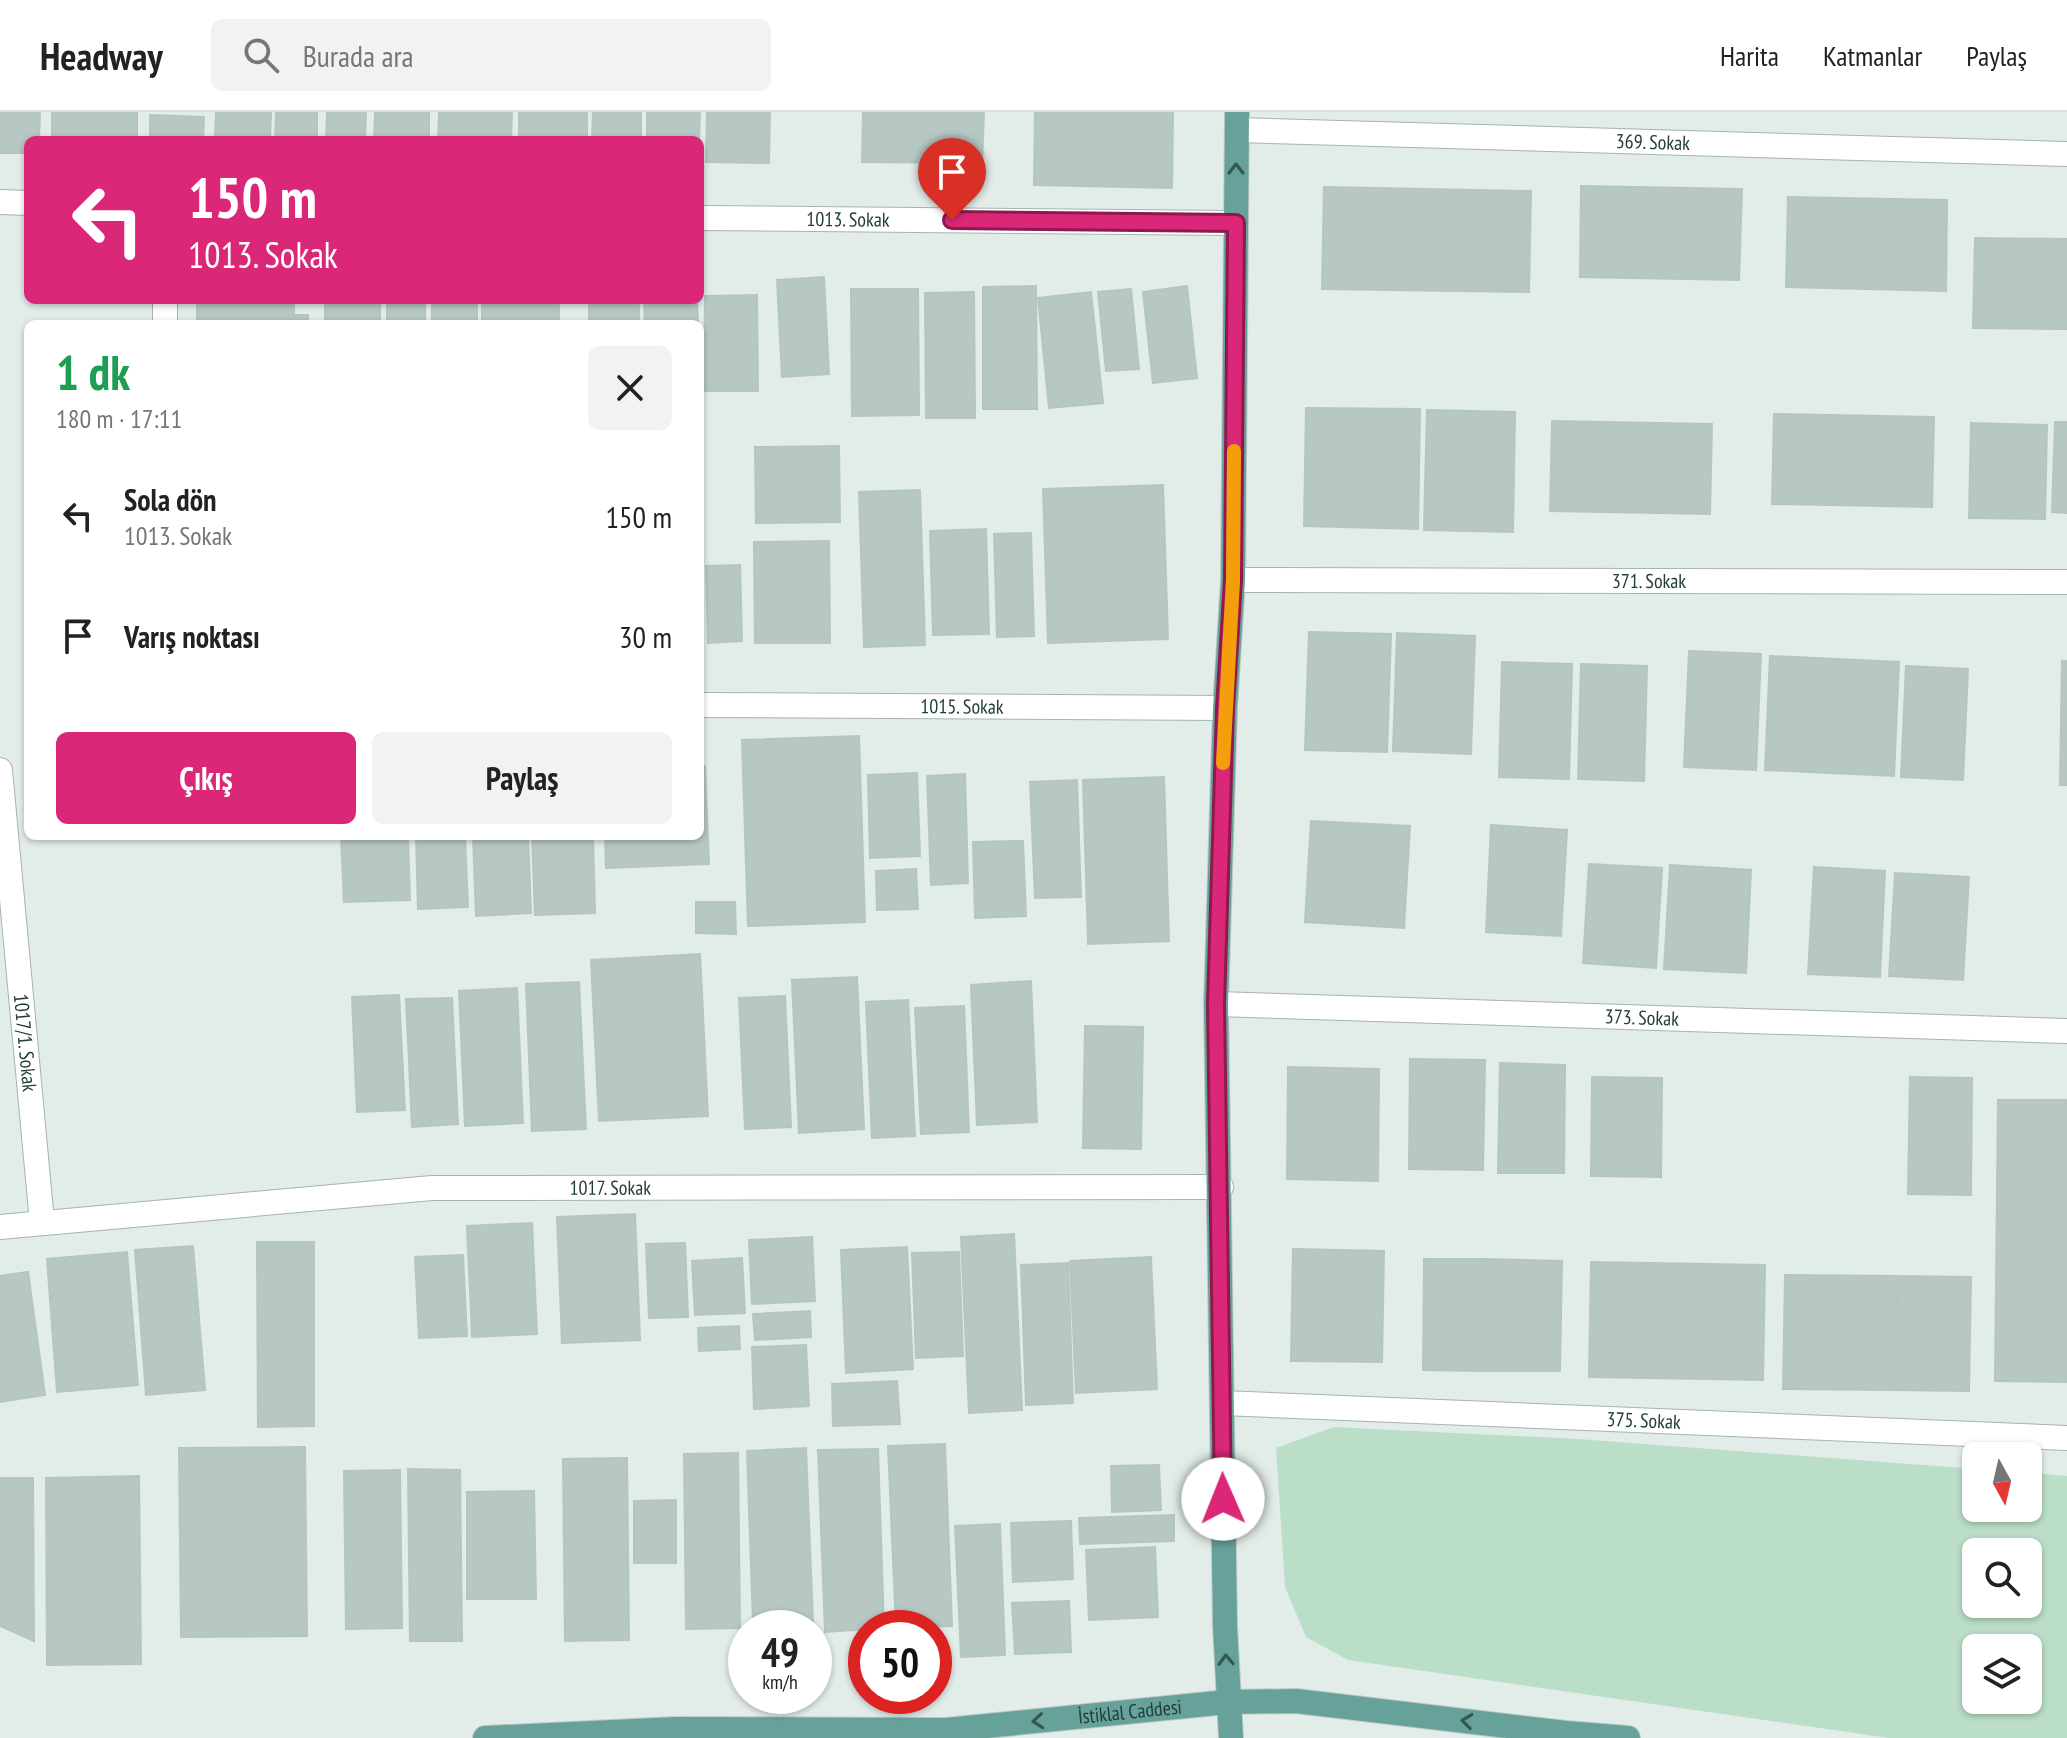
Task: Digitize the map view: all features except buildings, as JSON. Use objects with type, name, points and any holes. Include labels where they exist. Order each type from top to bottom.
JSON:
[{"type":"main road","points":[[1231,1738],[1227,1702],[1216,1004],[1225,708],[1233,580],[1237,121]]},
{"type":"main road","name":"İstiklal Caddesi","points":[[485,1738],[676,1729],[946,1730],[1227,1702],[1296,1701],[1628,1738]]},
{"type":"street","name":"369. Sokak","points":[[1237,121],[2067,154]]},
{"type":"street","points":[[0,202],[24,203]]},
{"type":"street","name":"1013. Sokak","points":[[704,218],[1236,223]]},
{"type":"street","name":"371. Sokak","points":[[1233,580],[2067,582]]},
{"type":"street","name":"1015. Sokak","points":[[704,705],[1225,708]]},
{"type":"street","name":"1017/1. Sokak","points":[[0,770],[42,1222]]},
{"type":"street","name":"373. Sokak","points":[[1216,1004],[2067,1031]]},
{"type":"street","name":"1017. Sokak","points":[[0,1227],[432,1188],[1221,1187]]},
{"type":"street","name":"375. Sokak","points":[[1222,1403],[2067,1438]]},
{"type":"green space","points":[[1334,1427],[1578,1439],[1962,1468],[1962,1522],[2042,1522],[2042,1474],[2067,1476],[2067,1738],[1889,1738],[1348,1660],[1306,1637],[1285,1587],[1276,1448]]},
{"type":"slow traffic","points":[[1223,763],[1233,580],[1234,451]]},
{"type":"route","points":[[952,220],[1236,223],[1233,580],[1225,708],[1216,1004],[1221,1187],[1223,1499]]}]
